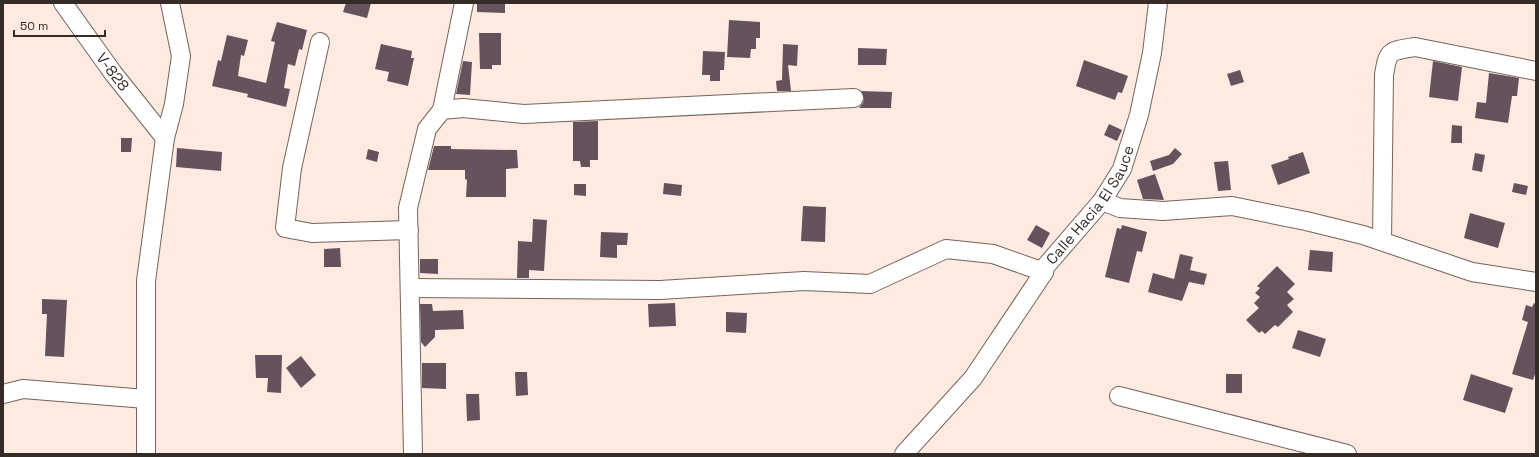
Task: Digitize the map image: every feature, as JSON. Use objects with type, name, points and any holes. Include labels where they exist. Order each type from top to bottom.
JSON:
[{"type":"street","name":"V-828","points":[[63,3],[113,73],[165,138]]},
{"type":"street","points":[[146,454],[146,281],[165,138],[174,104],[181,56],[170,3]]},
{"type":"street","points":[[413,454],[408,208],[427,129],[442,110],[464,3]]},
{"type":"street","name":"Calle Hacia El Sauce","points":[[904,454],[973,378],[1044,272],[1045,267],[1102,201],[1122,169],[1139,115],[1152,53],[1158,3]]},
{"type":"street","points":[[320,42],[292,168],[285,228],[312,233],[408,230]]},
{"type":"street","points":[[1382,242],[1384,75],[1386,62],[1389,55],[1397,50],[1415,48],[1536,71]]},
{"type":"street","points":[[442,110],[463,108],[524,114],[854,98]]},
{"type":"street","points":[[1102,201],[1120,208],[1163,211],[1232,206],[1306,221],[1363,235],[1472,272],[1536,282]]},
{"type":"street","points":[[410,288],[660,290],[804,282],[870,284],[946,249],[993,254],[1044,272]]},
{"type":"street","points":[[3,394],[23,389],[146,399]]},
{"type":"street","points":[[1119,396],[1347,454]]},
{"type":"building","points":[[346,3],[371,3],[367,18],[343,12]]},
{"type":"building","points":[[477,3],[505,3],[505,13],[477,12]]},
{"type":"building","points":[[729,20],[760,22],[760,38],[756,38],[756,49],[751,49],[750,58],[727,57]]},
{"type":"building","points":[[277,22],[307,30],[302,50],[299,49],[295,66],[288,64],[284,88],[290,89],[286,107],[247,97],[248,94],[212,86],[218,60],[221,61],[227,35],[248,40],[244,56],[241,55],[238,76],[266,83],[275,42],[271,41]]},
{"type":"building","points":[[479,33],[501,33],[501,65],[492,65],[492,69],[480,69]]},
{"type":"building","points":[[381,44],[412,51],[411,58],[414,58],[408,86],[387,81],[389,72],[375,69]]},
{"type":"building","points":[[783,44],[798,45],[797,66],[788,65],[791,91],[777,91],[776,81],[782,80]]},
{"type":"building","points":[[858,48],[887,49],[886,65],[858,65]]},
{"type":"building","points":[[703,51],[725,52],[724,70],[720,70],[720,81],[710,81],[710,75],[702,75]]},
{"type":"building","points":[[1084,60],[1128,76],[1122,93],[1118,92],[1115,100],[1076,86]]},
{"type":"building","points":[[463,61],[472,62],[470,95],[456,94]]},
{"type":"building","points":[[1433,61],[1462,67],[1458,101],[1429,97]]},
{"type":"building","points":[[1240,70],[1244,82],[1231,86],[1227,74]]},
{"type":"building","points":[[1489,73],[1519,78],[1517,96],[1512,96],[1508,123],[1475,118],[1477,102],[1486,103]]},
{"type":"building","points":[[861,91],[892,92],[891,108],[859,108],[863,103],[864,98]]},
{"type":"building","points":[[598,121],[598,160],[590,160],[590,167],[581,167],[580,161],[573,161],[573,122]]},
{"type":"building","points":[[1109,124],[1122,130],[1117,141],[1104,135]]},
{"type":"building","points":[[1452,125],[1462,126],[1462,143],[1451,143]]},
{"type":"building","points":[[121,138],[132,138],[131,152],[121,152]]},
{"type":"building","points":[[434,146],[451,146],[451,149],[517,150],[518,168],[506,169],[506,197],[466,197],[467,180],[465,179],[465,170],[428,170]]},
{"type":"building","points":[[177,148],[222,152],[221,171],[176,167]]},
{"type":"building","points":[[1175,148],[1182,154],[1173,164],[1153,171],[1150,161],[1169,155]]},
{"type":"building","points":[[368,149],[379,152],[377,162],[366,159]]},
{"type":"building","points":[[1303,152],[1310,173],[1278,185],[1271,165],[1289,159],[1288,157]]},
{"type":"building","points":[[1475,153],[1485,155],[1482,172],[1472,170]]},
{"type":"building","points":[[1228,161],[1231,190],[1218,191],[1214,162]]},
{"type":"building","points":[[1155,174],[1164,200],[1143,199],[1137,180]]},
{"type":"building","points":[[664,183],[682,185],[681,196],[663,194]]},
{"type":"building","points":[[1514,183],[1528,186],[1526,195],[1512,192]]},
{"type":"building","points":[[574,184],[586,184],[586,196],[574,195]]},
{"type":"building","points":[[803,206],[826,207],[825,242],[801,241]]},
{"type":"building","points":[[1470,213],[1505,223],[1498,248],[1464,238]]},
{"type":"building","points":[[533,219],[547,220],[544,271],[529,270],[529,278],[517,278],[518,241],[532,242]]},
{"type":"building","points":[[1036,225],[1050,233],[1042,248],[1027,240]]},
{"type":"building","points":[[1122,225],[1147,232],[1142,252],[1137,251],[1129,283],[1105,277],[1117,228],[1121,229]]},
{"type":"building","points":[[601,232],[628,233],[627,245],[617,245],[617,258],[600,257]]},
{"type":"building","points":[[340,248],[341,267],[324,267],[324,249]]},
{"type":"building","points":[[1310,250],[1333,252],[1332,272],[1308,270]]},
{"type":"building","points":[[1180,254],[1193,257],[1190,270],[1207,274],[1204,285],[1189,282],[1182,301],[1148,292],[1153,273],[1174,279]]},
{"type":"building","points":[[420,259],[438,259],[438,274],[420,273]]},
{"type":"building","points":[[1277,266],[1295,284],[1287,292],[1294,299],[1287,305],[1293,312],[1278,327],[1275,325],[1265,334],[1262,331],[1259,333],[1246,320],[1259,308],[1254,303],[1260,297],[1255,293],[1260,288],[1257,286]]},
{"type":"building","points":[[42,299],[67,300],[64,357],[45,356],[47,314],[42,314]]},
{"type":"building","points":[[675,303],[676,326],[649,327],[648,304]]},
{"type":"building","points":[[1534,303],[1536,304],[1536,371],[1533,380],[1512,374],[1528,322],[1522,320],[1526,305],[1532,307]]},
{"type":"building","points":[[420,304],[432,304],[433,311],[463,310],[464,329],[435,330],[435,337],[425,347],[421,342]]},
{"type":"building","points":[[726,312],[747,313],[746,333],[726,332]]},
{"type":"building","points":[[1298,330],[1326,339],[1320,357],[1292,348]]},
{"type":"building","points":[[255,355],[282,355],[281,393],[267,392],[268,378],[256,378]]},
{"type":"building","points":[[301,356],[316,375],[301,388],[286,368]]},
{"type":"building","points":[[422,363],[446,363],[446,389],[422,388]]},
{"type":"building","points":[[515,372],[527,372],[528,395],[516,396]]},
{"type":"building","points":[[1226,374],[1242,374],[1242,393],[1226,393]]},
{"type":"building","points":[[1471,374],[1513,388],[1505,413],[1463,400]]},
{"type":"building","points":[[466,394],[479,394],[480,420],[467,421]]}]
